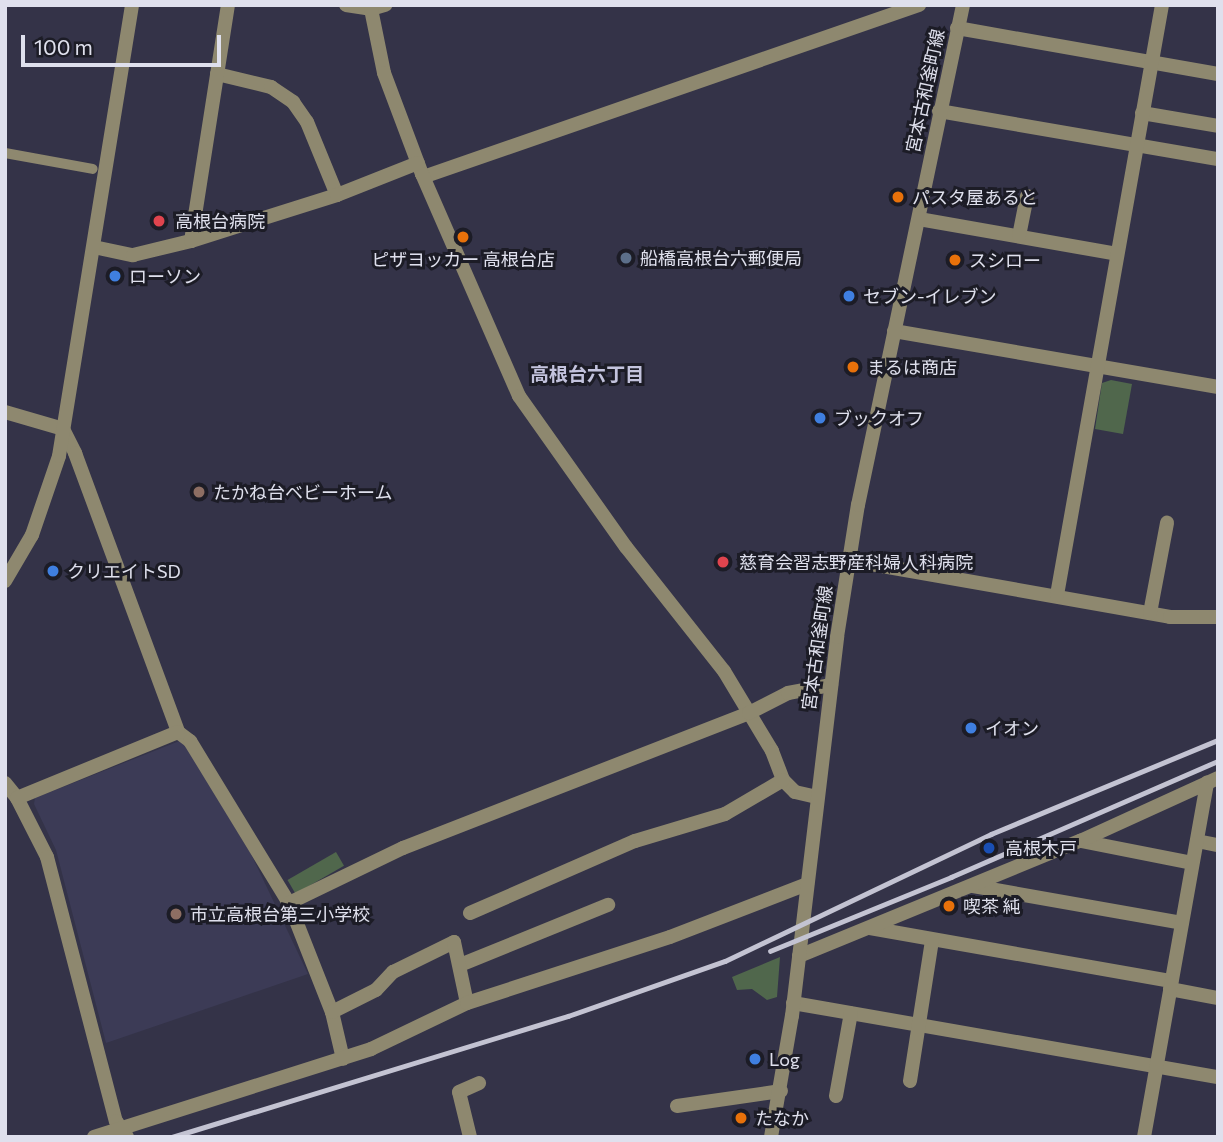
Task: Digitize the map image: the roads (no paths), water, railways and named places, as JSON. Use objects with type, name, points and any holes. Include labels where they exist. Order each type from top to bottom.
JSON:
[{"type":"street","points":[[5,581],[43,510],[59,456],[132,5]]},
{"type":"street","points":[[191,241],[228,5]]},
{"type":"street","points":[[346,5],[378,7],[384,73],[456,258],[519,396],[626,547],[691,626],[772,751],[783,780],[795,792],[817,797]]},
{"type":"street","points":[[420,168],[430,176],[919,5]]},
{"type":"street","name":"宮本古和釜町線","points":[[771,1137],[781,1091],[793,1003],[848,560],[963,5]]},
{"type":"street","points":[[1057,595],[1162,5]]},
{"type":"street","points":[[957,28],[1218,74]]},
{"type":"street","points":[[217,74],[271,87],[293,102],[307,122],[337,195]]},
{"type":"street","points":[[939,111],[1218,159]]},
{"type":"street","points":[[1142,113],[1218,127]]},
{"type":"street","points":[[5,153],[93,169]]},
{"type":"street","points":[[94,247],[133,255],[191,241],[420,168]]},
{"type":"street","points":[[1019,236],[1027,196]]},
{"type":"street","points":[[919,219],[1117,254]]},
{"type":"street","points":[[894,331],[1218,387]]},
{"type":"street","points":[[5,412],[64,429]]},
{"type":"street","points":[[64,429],[178,732],[190,741],[289,904],[332,1012],[343,1059]]},
{"type":"street","points":[[1150,613],[1167,523]]},
{"type":"street","points":[[848,560],[1170,617],[1218,617]]},
{"type":"street","points":[[289,904],[403,848],[749,713],[788,693],[831,685]]},
{"type":"street","points":[[18,798],[178,732]]},
{"type":"street","points":[[470,913],[635,841],[725,814],[783,780]]},
{"type":"street","points":[[799,956],[1080,841],[1212,780]]},
{"type":"street","points":[[1144,1137],[1196,841],[1212,780]]},
{"type":"street","points":[[5,783],[18,798],[47,857],[116,1121],[124,1132]]},
{"type":"street","points":[[1080,841],[1192,863]]},
{"type":"street","points":[[1196,841],[1218,845]]},
{"type":"street","points":[[94,1137],[124,1132],[343,1059],[371,1049],[467,1003],[670,937],[807,884]]},
{"type":"street","points":[[972,886],[1182,923]]},
{"type":"street","points":[[460,965],[608,905]]},
{"type":"street","points":[[870,928],[1171,985],[1218,998]]},
{"type":"street","points":[[910,1081],[932,940]]},
{"type":"street","points":[[332,1012],[376,990],[393,972],[454,942],[467,1003]]},
{"type":"street","points":[[793,1003],[1218,1077]]},
{"type":"street","points":[[836,1096],[851,1013]]},
{"type":"street","points":[[470,1137],[459,1092],[479,1083]]},
{"type":"street","points":[[677,1106],[781,1091]]},
{"type":"railway","points":[[172,1137],[568,1016],[725,961],[991,834],[1218,740]]},
{"type":"railway","points":[[770,951],[951,877],[1218,761]]},
{"type":"place","name":"パスタ屋あると","points":[[898,197]]},
{"type":"place","name":"高根台病院","points":[[159,221]]},
{"type":"place","name":"ピザヨッカー 高根台店","points":[[463,237]]},
{"type":"place","name":"船橋高根台六郵便局","points":[[626,258]]},
{"type":"place","name":"スシロー","points":[[955,260]]},
{"type":"place","name":"ローソン","points":[[115,276]]},
{"type":"place","name":"セブン-イレブン","points":[[849,296]]},
{"type":"place","name":"まるは商店","points":[[853,367]]},
{"type":"place","name":"ブックオフ","points":[[820,418]]},
{"type":"place","name":"たかね台ベビーホーム","points":[[199,492]]},
{"type":"place","name":"慈育会習志野産科婦人科病院","points":[[723,562]]},
{"type":"place","name":"クリエイトSD","points":[[53,571]]},
{"type":"place","name":"イオン","points":[[971,728]]},
{"type":"place","name":"高根木戸","points":[[989,848]]},
{"type":"place","name":"喫茶 純","points":[[949,906]]},
{"type":"place","name":"市立高根台第三小学校","points":[[176,914]]},
{"type":"place","name":"Log","points":[[755,1059]]},
{"type":"place","name":"たなか","points":[[741,1118]]},
{"type":"district","name":"高根台六丁目","points":[[587,374]]}]
